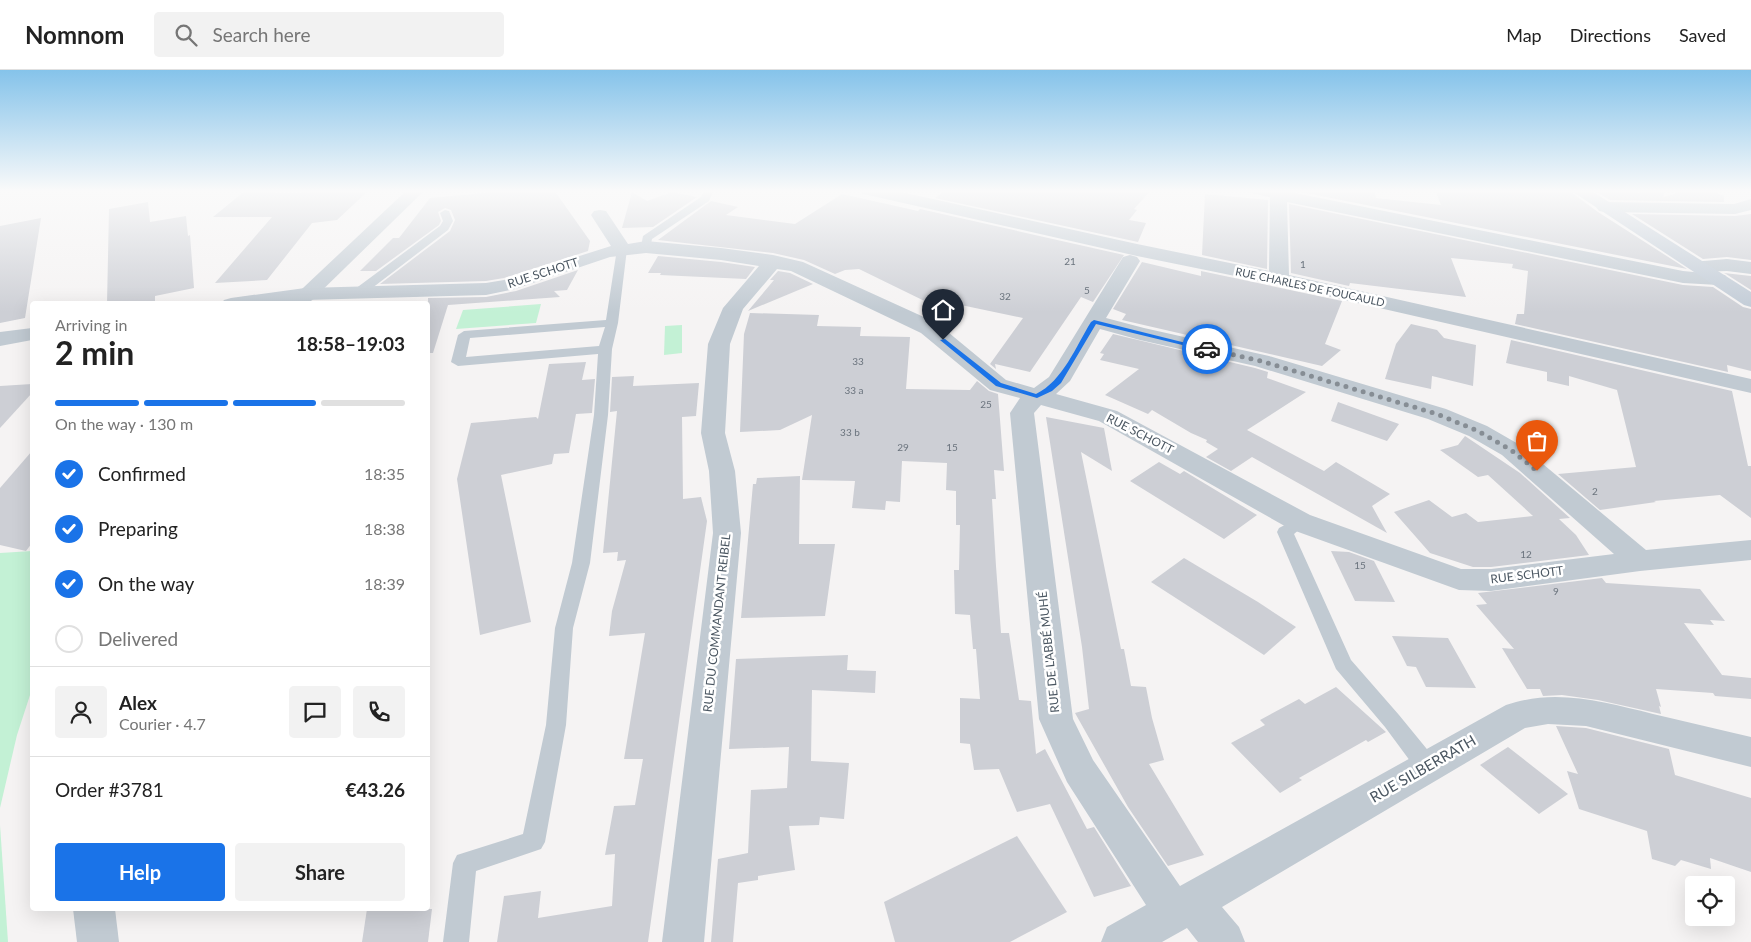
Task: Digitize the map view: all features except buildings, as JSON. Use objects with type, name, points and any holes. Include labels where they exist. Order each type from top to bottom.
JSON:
[{"type":"main road","points":[[1642,231],[1751,301]]},
{"type":"street","points":[[300,299],[373,231]]},
{"type":"street","points":[[610,231],[622,249]]},
{"type":"street","name":"RUE CHARLES DE FOUCAULD","points":[[1032,231],[1134,256],[1279,279],[1751,386]]},
{"type":"street","points":[[1278,231],[1279,279]]},
{"type":"street","points":[[1454,231],[1683,277],[1718,279]]},
{"type":"street","name":"RUE SCHOTT","points":[[272,301],[359,292],[486,289],[508,285],[622,249],[646,247],[773,261],[796,266],[929,328],[998,385],[1108,416],[1300,522],[1459,579],[1491,580],[1640,561],[1751,550]]},
{"type":"street","name":"RUE DE L'ABBÉ MUHÉ","points":[[1134,256],[1058,381],[1050,390],[1037,396],[1025,406],[1022,413],[1056,719],[1080,771],[1183,907],[1224,942]]},
{"type":"street","name":"RUE DU COMMANDANT REIBEL","points":[[682,942],[727,533],[722,471],[713,433],[718,344],[734,308],[773,261]]},
{"type":"street","points":[[1699,266],[1727,265],[1751,268]]},
{"type":"street","points":[[1094,322],[1261,361],[1437,414],[1478,431],[1511,450],[1640,561]]},
{"type":"street","points":[[0,339],[30,334]]},
{"type":"street","name":"RUE SILBERRATH","points":[[1122,942],[1518,714],[1548,710],[1586,712],[1751,752]]},
{"type":"street","points":[[94,911],[98,942]]},
{"type":"lane","points":[[359,292],[440,231]]},
{"type":"lane","points":[[646,247],[647,238],[658,231]]},
{"type":"lane","points":[[456,942],[465,863],[533,842],[556,725],[564,628],[581,563],[601,416],[605,349],[612,323],[622,249]]},
{"type":"lane","points":[[605,349],[458,362],[464,335],[612,323]]},
{"type":"lane","points":[[1300,522],[1285,532],[1343,664],[1392,720],[1427,766]]},
{"type":"green space","points":[[541,304],[536,323],[456,329],[463,310]]},
{"type":"green space","points":[[682,325],[682,353],[664,355],[665,326]]},
{"type":"green space","points":[[30,551],[30,695],[17,735],[0,808],[0,553]]},
{"type":"green space","points":[[0,825],[8,942],[0,942]]},
{"type":"way so far","points":[[1207,349],[1261,361],[1437,414],[1478,431],[1511,450],[1537,471]]},
{"type":"route","points":[[943,340],[998,385],[1037,396],[1050,390],[1058,381],[1094,322],[1207,349]]}]
